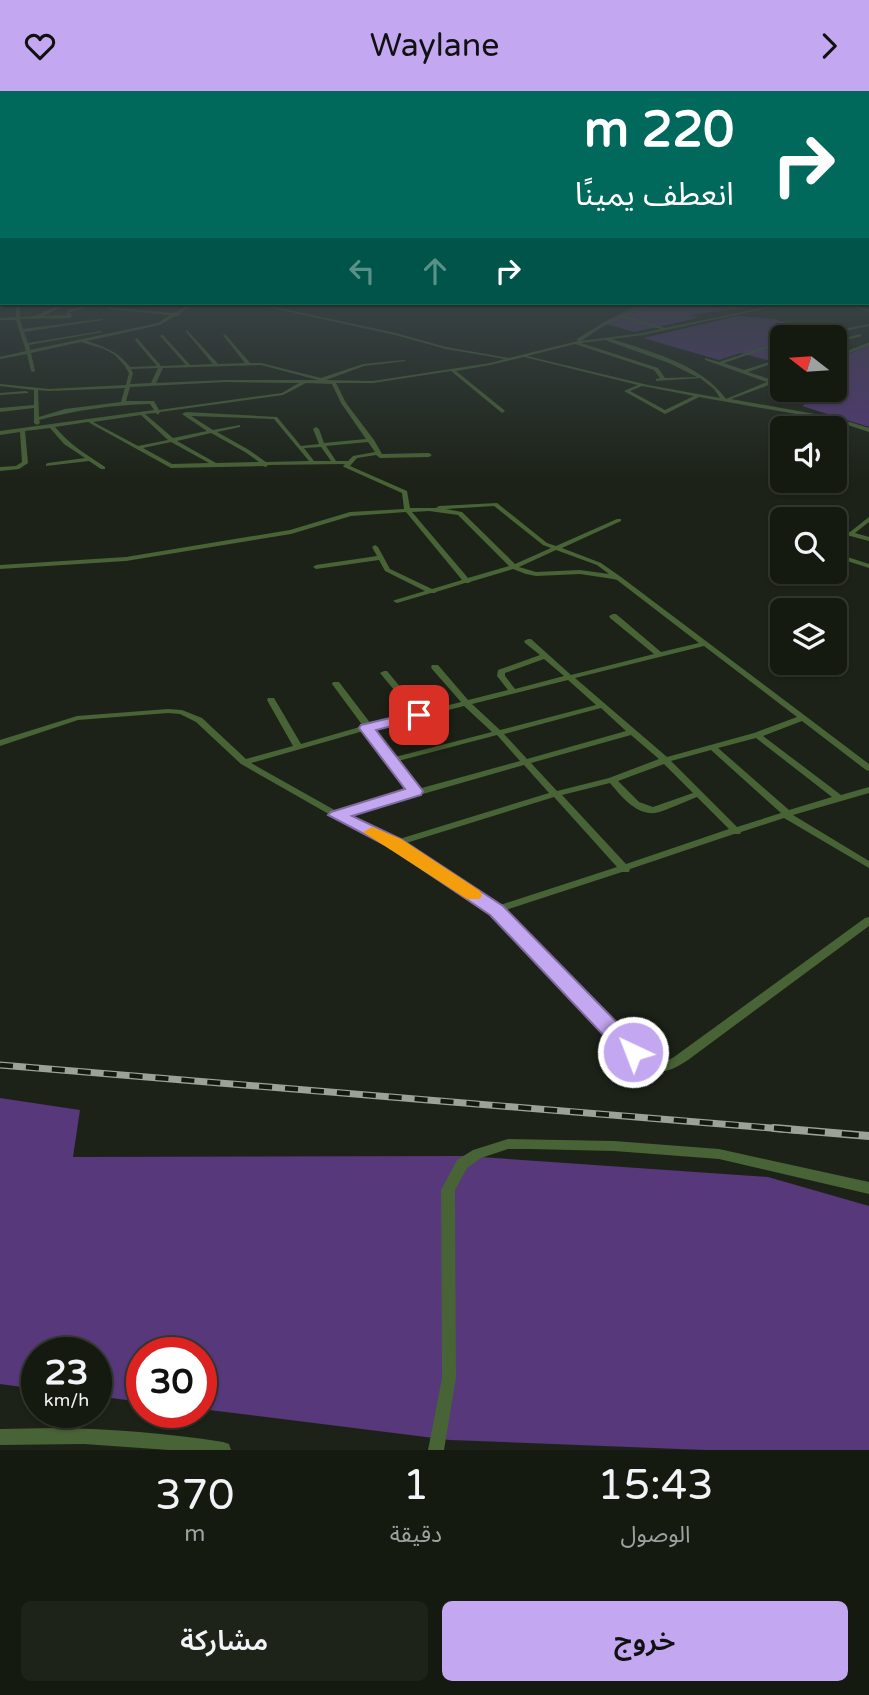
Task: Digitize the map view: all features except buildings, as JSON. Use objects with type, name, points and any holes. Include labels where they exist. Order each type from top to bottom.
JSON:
[{"type":"street","points":[[30,355],[33,371]]},
{"type":"street","points":[[120,355],[131,373],[123,403]]},
{"type":"street","points":[[150,355],[161,368],[153,385]]},
{"type":"street","points":[[180,355],[189,366]]},
{"type":"street","points":[[208,355],[216,365]]},
{"type":"street","points":[[241,355],[248,364]]},
{"type":"street","points":[[491,355],[512,359]]},
{"type":"street","points":[[613,355],[656,369],[663,379]]},
{"type":"street","points":[[653,355],[681,365],[698,378],[718,387],[725,398]]},
{"type":"street","points":[[719,363],[741,355]]},
{"type":"street","points":[[3,394],[204,382],[373,381],[525,356],[646,386],[837,420],[869,430]]},
{"type":"street","points":[[707,359],[770,381]]},
{"type":"street","points":[[323,379],[363,365],[404,361]]},
{"type":"street","points":[[744,372],[770,363]]},
{"type":"street","points":[[204,382],[209,365]]},
{"type":"street","points":[[129,368],[267,365],[323,379],[334,383],[343,403],[371,440],[377,453]]},
{"type":"street","points":[[452,370],[502,411]]},
{"type":"street","points":[[698,378],[663,379],[625,391],[665,412],[699,395]]},
{"type":"street","points":[[183,412],[287,394],[304,382]]},
{"type":"street","points":[[0,385],[8,383],[36,390]]},
{"type":"street","points":[[3,394],[8,383]]},
{"type":"street","points":[[725,398],[770,383]]},
{"type":"street","points":[[36,390],[36,428]]},
{"type":"street","points":[[38,419],[65,411],[123,403],[152,402],[158,413]]},
{"type":"street","points":[[0,410],[37,406]]},
{"type":"street","points":[[183,412],[208,432],[254,454],[266,465]]},
{"type":"street","points":[[0,433],[158,413],[275,418],[313,463]]},
{"type":"street","points":[[143,415],[173,441],[215,465]]},
{"type":"street","points":[[90,422],[172,466],[347,463],[355,457],[377,453],[387,458],[429,455]]},
{"type":"street","points":[[51,426],[66,443],[103,468]]},
{"type":"street","points":[[137,448],[238,426]]},
{"type":"street","points":[[316,429],[322,445],[335,463]]},
{"type":"street","points":[[0,469],[18,468],[25,463],[22,430]]},
{"type":"street","points":[[302,447],[371,440]]},
{"type":"street","points":[[48,465],[91,459]]},
{"type":"street","points":[[347,463],[346,466],[352,470],[405,492],[407,510],[467,582]]},
{"type":"street","points":[[0,567],[126,559],[291,533],[350,514],[492,503],[536,539],[599,564],[619,578],[869,768]]},
{"type":"street","points":[[433,509],[460,513],[514,567],[524,573],[541,576],[578,572],[619,578]]},
{"type":"street","points":[[850,534],[869,519]]},
{"type":"street","points":[[397,601],[514,567],[619,520]]},
{"type":"street","points":[[847,533],[869,539]]},
{"type":"street","points":[[375,547],[387,570],[433,592]]},
{"type":"street","points":[[316,567],[380,558]]},
{"type":"street","points":[[847,559],[868,566]]},
{"type":"street","points":[[613,616],[658,654]]},
{"type":"street","points":[[528,641],[665,760],[737,832]]},
{"type":"street","points":[[244,762],[366,728],[703,644]]},
{"type":"street","points":[[513,692],[500,676],[502,671],[544,656]]},
{"type":"street","points":[[435,667],[626,870]]},
{"type":"street","points":[[384,673],[419,715]]},
{"type":"street","points":[[335,684],[415,791]]},
{"type":"street","points":[[271,700],[298,746]]},
{"type":"street","points":[[393,760],[600,706]]},
{"type":"street","points":[[0,743],[77,717],[168,711],[181,712],[199,720],[244,762],[337,815],[395,843],[496,910],[642,1062],[656,1069],[671,1066],[684,1057],[869,921]]},
{"type":"street","points":[[395,843],[612,780],[665,760],[757,735],[801,718]]},
{"type":"street","points":[[337,815],[631,732]]},
{"type":"street","points":[[757,735],[839,798]]},
{"type":"street","points":[[713,748],[786,813],[869,865]]},
{"type":"street","points":[[612,780],[635,805],[647,810],[698,794]]},
{"type":"street","points":[[496,910],[626,870],[786,813],[869,790]]},
{"type":"street","points":[[436,1450],[449,1378],[448,1190],[462,1164],[477,1154],[508,1144],[681,1150],[745,1158],[869,1188]]},
{"type":"street","points":[[0,1437],[110,1438],[187,1444],[223,1450]]},
{"type":"shaded area","points":[[703,355],[733,355],[719,360]]},
{"type":"shaded area","points":[[750,355],[770,355],[770,361]]},
{"type":"shaded area","points":[[847,355],[869,355],[869,427],[847,420],[847,416],[834,416],[802,406],[806,403],[847,403]]},
{"type":"shaded area","points":[[0,1098],[80,1110],[73,1157],[465,1156],[768,1177],[869,1206],[869,1450],[705,1450],[450,1440],[217,1411],[217,1337],[126,1337],[126,1400],[112,1398],[112,1337],[21,1337],[21,1387],[0,1384]]},
{"type":"railway","points":[[0,1065],[796,1130]]},
{"type":"railway","points":[[774,1128],[869,1136]]},
{"type":"slow traffic","points":[[372,832],[395,843],[473,895]]},
{"type":"route","points":[[419,715],[366,728],[415,791],[337,815],[395,843],[496,910],[633,1052]]}]
